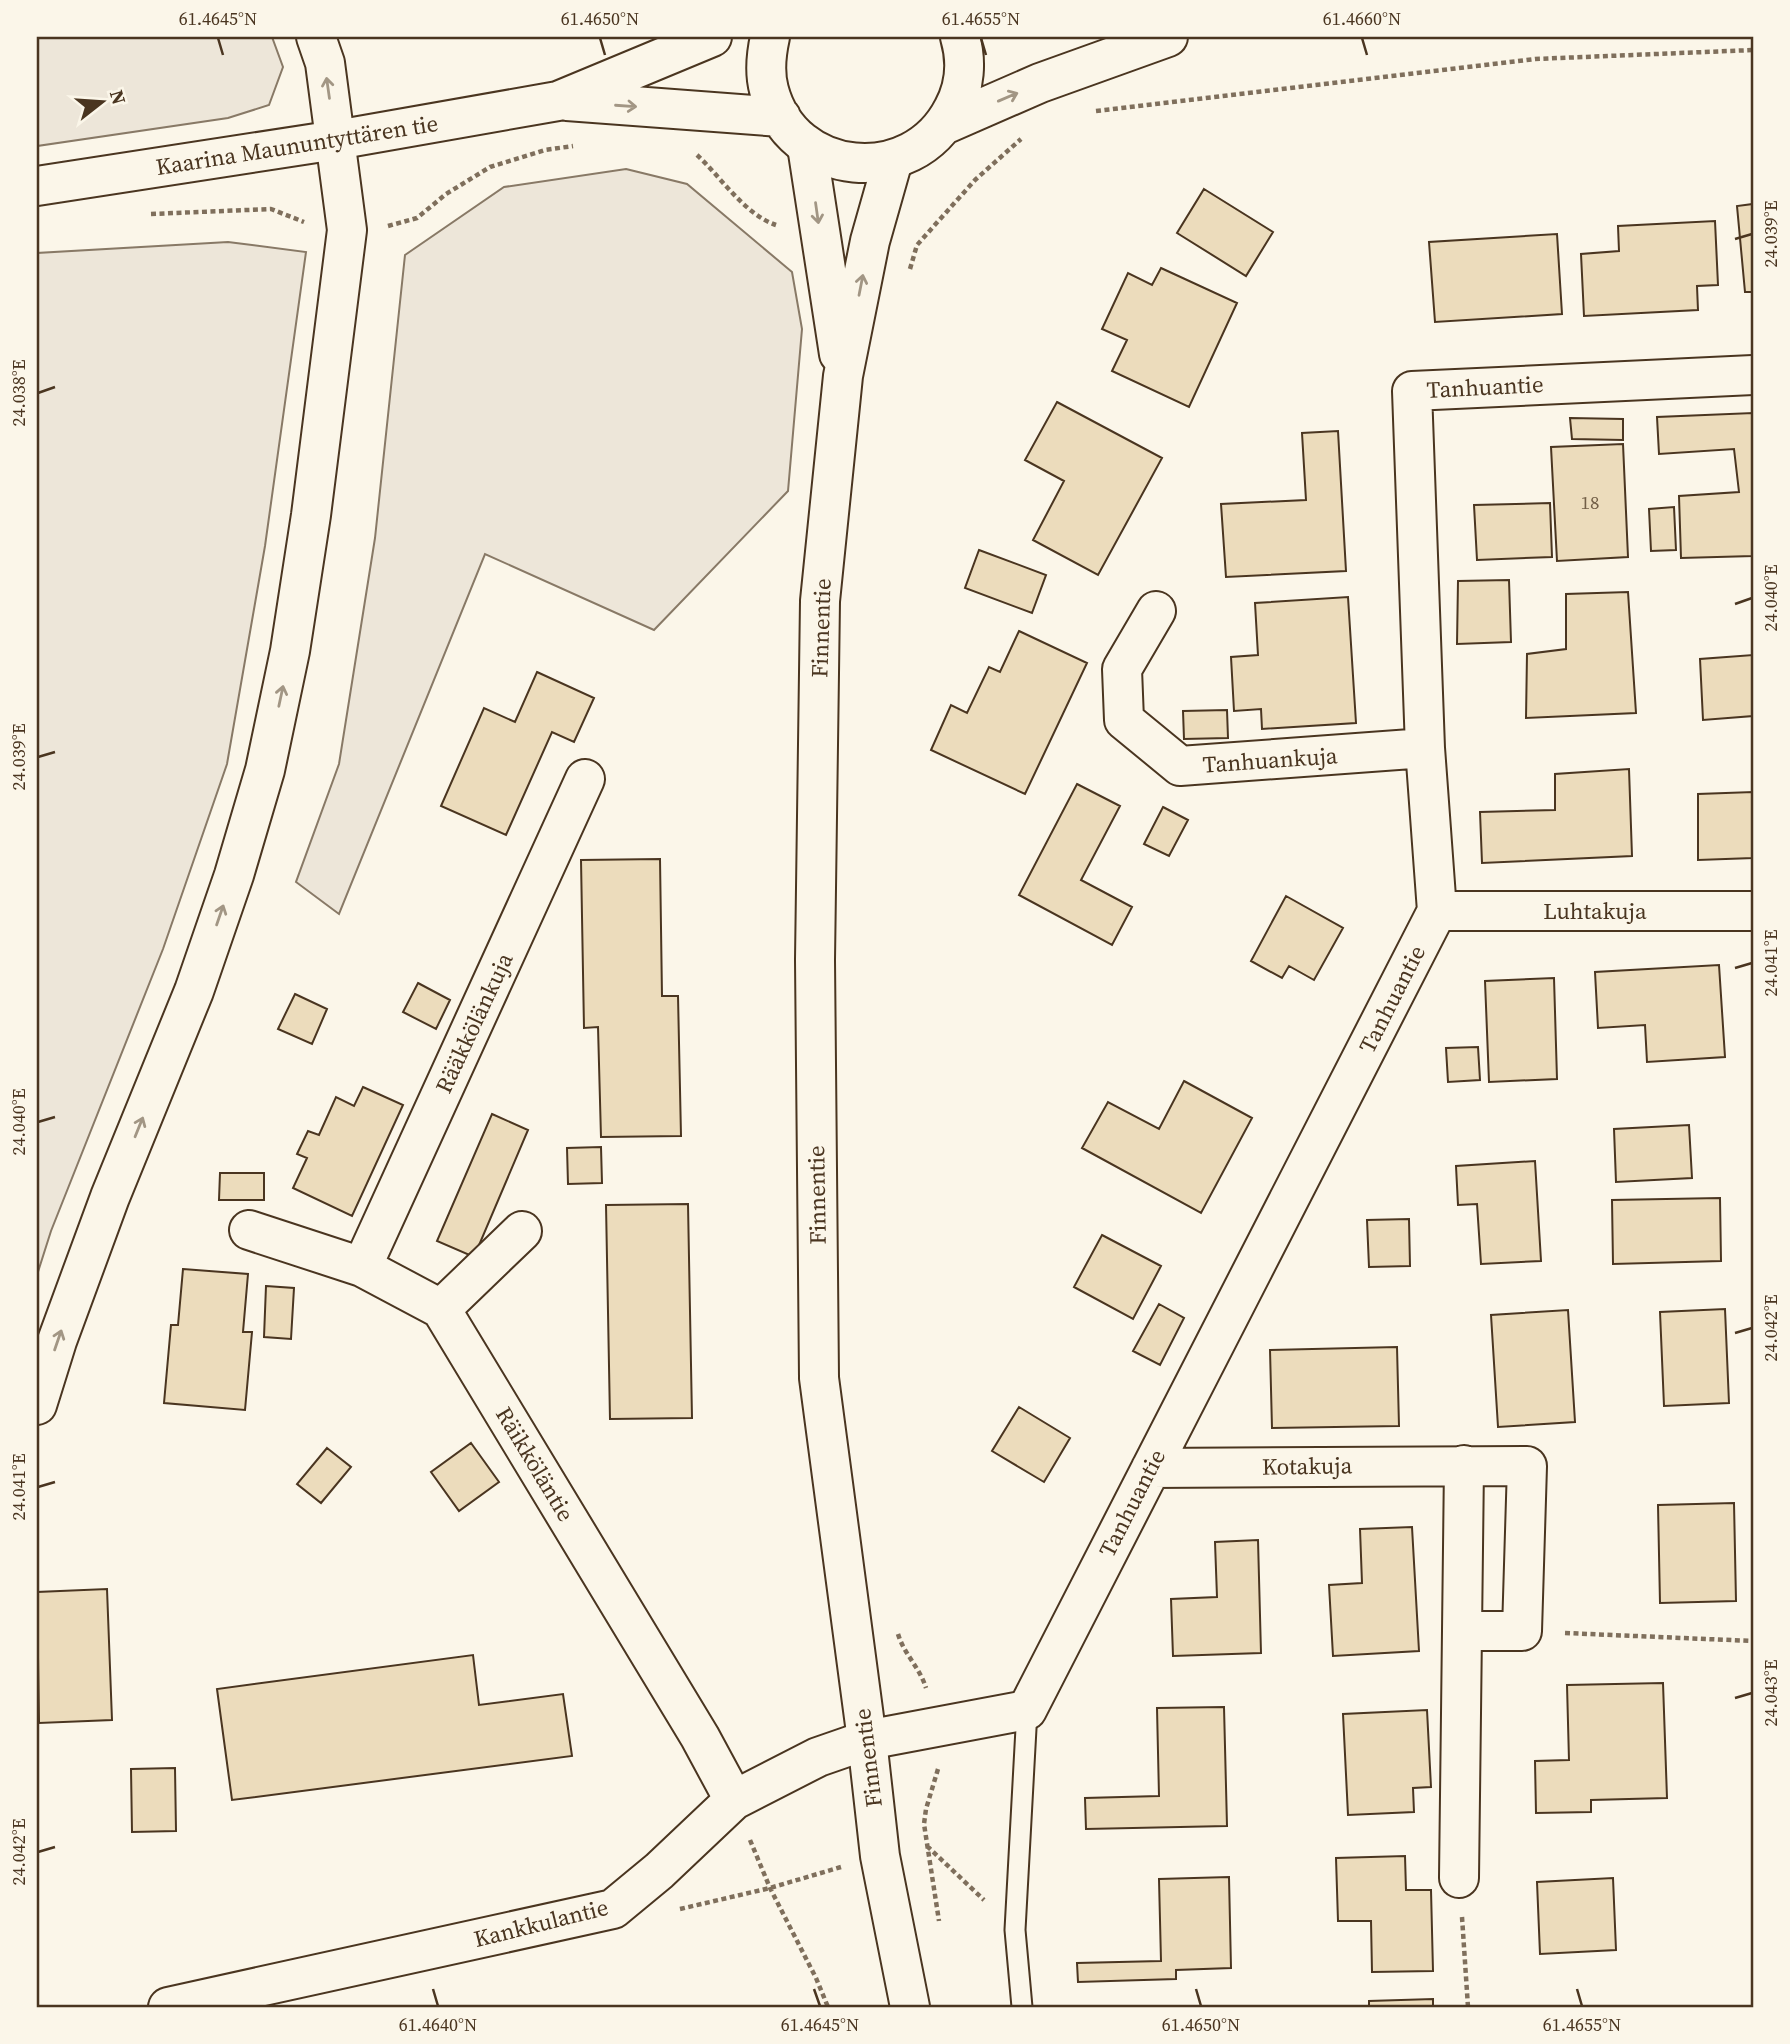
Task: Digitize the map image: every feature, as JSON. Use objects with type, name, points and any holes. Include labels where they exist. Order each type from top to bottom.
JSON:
[{"type":"main road","points":[[37,1405],[57,1341],[110,1197],[194,991],[234,875],[265,770],[290,651],[311,515],[347,230],[325,63],[316,37]]},
{"type":"main road","name":"Kaarina Maununtyttären tie","points":[[37,186],[336,140],[558,101],[712,37]]},
{"type":"main road","points":[[770,37],[765,61],[769,90],[781,117],[807,146],[833,159],[863,164],[893,160],[922,146],[946,124],[1040,83],[1168,37]]},
{"type":"main road","points":[[946,124],[959,98],[965,69],[960,37]]},
{"type":"main road","name":"Kaarina Maununtyttären tie","points":[[558,101],[781,117]]},
{"type":"main road","name":"Finnentie","points":[[807,146],[843,376]]},
{"type":"main road","name":"Finnentie","points":[[893,160],[870,241],[843,376],[820,601],[815,960],[818,1378],[880,1856],[910,2007]]},
{"type":"main road","name":"Tanhuantie","points":[[1027,1710],[1437,911],[1425,748],[1412,391],[1753,375]]},
{"type":"main road","name":"Tanhuankuja","points":[[1156,611],[1122,669],[1124,720],[1181,766],[1425,748]]},
{"type":"main road","name":"Rääkkölänkuja","points":[[362,1267],[585,779]]},
{"type":"main road","name":"Luhtakuja","points":[[1437,911],[1753,911]]},
{"type":"main road","points":[[248,1230],[362,1267],[440,1309],[523,1231]]},
{"type":"main road","name":"Räikköläntie","points":[[440,1309],[700,1737],[734,1800]]},
{"type":"main road","points":[[1459,1878],[1464,1465]]},
{"type":"main road","name":"Kotakuja","points":[[1151,1468],[1527,1466],[1522,1631]]},
{"type":"main road","points":[[1462,1631],[1522,1631]]},
{"type":"main road","points":[[866,1740],[1027,1710]]},
{"type":"main road","name":"Kankkulantie","points":[[168,2007],[613,1909],[659,1871],[734,1800],[817,1757],[866,1740]]},
{"type":"lane","points":[[1022,2007],[1016,1930],[1027,1710]]},
{"type":"path","points":[[1088,112],[1535,59],[1753,50]]},
{"type":"path","points":[[910,270],[917,245],[975,180],[1023,138]]},
{"type":"path","points":[[150,214],[271,209],[319,228],[378,229],[416,218],[446,194],[490,167],[545,150],[581,145]]},
{"type":"path","points":[[696,154],[715,171],[741,202],[769,222],[820,240]]},
{"type":"path","points":[[870,241],[917,245]]},
{"type":"path","points":[[897,1628],[900,1641],[922,1675],[927,1691],[939,1766],[924,1824],[939,1923]]},
{"type":"path","points":[[1522,1631],[1753,1640]]},
{"type":"path","points":[[734,1800],[770,1888],[828,2007]]},
{"type":"path","points":[[927,1846],[1016,1930]]},
{"type":"path","points":[[677,1910],[927,1846]]},
{"type":"path","points":[[1459,1878],[1468,2007]]},
{"type":"shaded area","points":[[37,37],[272,37],[283,67],[269,105],[228,118],[37,146]]},
{"type":"shaded area","points":[[626,169],[687,184],[792,272],[802,329],[788,491],[654,630],[485,554],[339,914],[296,882],[339,764],[375,538],[405,255],[504,187]]},
{"type":"shaded area","points":[[228,242],[306,252],[265,546],[227,764],[163,949],[51,1231],[37,1275],[37,253]]},
{"type":"building","points":[[1204,189],[1273,232],[1246,276],[1177,233]]},
{"type":"building","points":[[1753,204],[1753,292],[1745,292],[1737,206]]},
{"type":"building","points":[[1715,221],[1718,285],[1697,286],[1698,310],[1584,316],[1581,254],[1619,251],[1618,226]]},
{"type":"building","points":[[1557,234],[1562,314],[1435,322],[1429,242]]},
{"type":"building","points":[[1161,268],[1237,303],[1189,407],[1112,371],[1127,340],[1102,329],[1128,273],[1152,285]]},
{"type":"building","points":[[1057,402],[1162,458],[1098,575],[1033,540],[1064,481],[1025,460]]},
{"type":"building","points":[[1753,413],[1753,556],[1681,558],[1679,496],[1739,492],[1734,449],[1659,454],[1657,417]]},
{"type":"building","points":[[1570,418],[1623,419],[1623,440],[1572,439]]},
{"type":"building","points":[[1338,431],[1346,571],[1226,577],[1221,504],[1306,500],[1302,433]]},
{"type":"building","points":[[1623,444],[1628,557],[1557,561],[1551,447]]},
{"type":"building","points":[[1550,503],[1552,557],[1477,560],[1474,505]]},
{"type":"building","points":[[1674,507],[1676,550],[1651,551],[1649,509]]},
{"type":"building","points":[[979,550],[1046,575],[1032,613],[965,588]]},
{"type":"building","points":[[1509,580],[1511,642],[1457,644],[1458,581]]},
{"type":"building","points":[[1628,592],[1636,713],[1526,718],[1527,654],[1566,649],[1566,594]]},
{"type":"building","points":[[1348,597],[1356,723],[1262,729],[1261,709],[1234,711],[1231,657],[1258,655],[1255,603]]},
{"type":"building","points":[[1019,631],[1087,663],[1025,794],[931,750],[951,705],[967,713],[989,667],[1000,672]]},
{"type":"building","points":[[1753,655],[1753,716],[1703,720],[1700,659]]},
{"type":"building","points":[[537,672],[594,698],[574,742],[552,732],[506,835],[441,806],[484,708],[515,722]]},
{"type":"building","points":[[1227,710],[1228,738],[1184,739],[1183,711]]},
{"type":"building","points":[[1629,769],[1632,856],[1482,863],[1480,812],[1555,810],[1555,774]]},
{"type":"building","points":[[1077,784],[1120,806],[1081,880],[1132,907],[1112,945],[1019,895]]},
{"type":"building","points":[[1753,792],[1753,858],[1698,860],[1698,794]]},
{"type":"building","points":[[1163,807],[1188,820],[1169,856],[1144,844]]},
{"type":"building","points":[[660,859],[662,996],[678,996],[681,1136],[601,1137],[598,1027],[584,1028],[581,860]]},
{"type":"building","points":[[1286,896],[1343,928],[1314,980],[1289,966],[1282,978],[1251,961]]},
{"type":"building","points":[[1719,965],[1725,1057],[1647,1062],[1645,1025],[1598,1028],[1595,972]]},
{"type":"building","points":[[1554,978],[1557,1079],[1489,1082],[1485,981]]},
{"type":"building","points":[[418,983],[450,1000],[436,1029],[403,1012]]},
{"type":"building","points":[[295,994],[327,1009],[312,1044],[278,1029]]},
{"type":"building","points":[[1478,1047],[1480,1080],[1448,1082],[1446,1048]]},
{"type":"building","points":[[1184,1081],[1252,1118],[1201,1213],[1082,1148],[1108,1102],[1159,1129]]},
{"type":"building","points":[[363,1087],[403,1105],[352,1216],[293,1188],[307,1158],[297,1154],[308,1131],[319,1135],[336,1097],[354,1106]]},
{"type":"building","points":[[492,1114],[528,1130],[474,1257],[437,1241]]},
{"type":"building","points":[[1689,1125],[1692,1178],[1616,1182],[1614,1129]]},
{"type":"building","points":[[601,1147],[602,1183],[568,1184],[567,1148]]},
{"type":"building","points":[[1535,1161],[1541,1261],[1481,1264],[1477,1204],[1458,1205],[1456,1166]]},
{"type":"building","points":[[220,1173],[264,1173],[264,1200],[219,1200]]},
{"type":"building","points":[[1720,1198],[1721,1261],[1613,1264],[1612,1200]]},
{"type":"building","points":[[688,1204],[692,1418],[610,1419],[606,1205]]},
{"type":"building","points":[[1409,1219],[1410,1266],[1369,1267],[1367,1220]]},
{"type":"building","points":[[1102,1235],[1161,1266],[1133,1319],[1074,1287]]},
{"type":"building","points":[[183,1269],[248,1274],[243,1332],[252,1332],[245,1410],[164,1403],[171,1325],[178,1325]]},
{"type":"building","points":[[266,1286],[294,1288],[291,1339],[264,1337]]},
{"type":"building","points":[[1159,1304],[1184,1318],[1160,1365],[1133,1351]]},
{"type":"building","points":[[1725,1309],[1729,1403],[1664,1406],[1660,1312]]},
{"type":"building","points":[[1568,1310],[1575,1422],[1498,1427],[1491,1315]]},
{"type":"building","points":[[1397,1347],[1399,1426],[1272,1428],[1270,1350]]},
{"type":"building","points":[[1019,1407],[1070,1438],[1044,1482],[992,1451]]},
{"type":"building","points":[[471,1443],[499,1482],[459,1511],[431,1472]]},
{"type":"building","points":[[327,1448],[351,1467],[321,1503],[297,1484]]},
{"type":"building","points":[[1734,1503],[1736,1601],[1660,1603],[1658,1505]]},
{"type":"building","points":[[1412,1527],[1419,1651],[1333,1656],[1329,1585],[1362,1583],[1360,1529]]},
{"type":"building","points":[[1258,1540],[1261,1653],[1173,1656],[1171,1599],[1217,1597],[1215,1542]]},
{"type":"building","points":[[107,1589],[112,1720],[39,1723],[37,1592]]},
{"type":"building","points":[[473,1655],[479,1705],[563,1694],[572,1756],[232,1800],[217,1689]]},
{"type":"building","points":[[1663,1683],[1667,1798],[1591,1800],[1591,1812],[1536,1813],[1535,1761],[1569,1760],[1567,1685]]},
{"type":"building","points":[[1224,1707],[1227,1826],[1086,1829],[1085,1798],[1159,1796],[1157,1708]]},
{"type":"building","points":[[1427,1710],[1431,1787],[1413,1788],[1414,1812],[1348,1815],[1343,1714]]},
{"type":"building","points":[[175,1768],[176,1831],[132,1832],[131,1769]]},
{"type":"building","points":[[1405,1856],[1406,1890],[1431,1890],[1433,1971],[1372,1972],[1371,1921],[1338,1921],[1336,1858]]},
{"type":"building","points":[[1229,1877],[1231,1968],[1176,1970],[1176,1979],[1078,1982],[1077,1963],[1161,1961],[1159,1879]]},
{"type":"building","points":[[1613,1878],[1616,1950],[1540,1954],[1537,1882]]},
{"type":"building","points":[[1433,1999],[1433,2007],[1369,2007],[1369,2001]]}]
